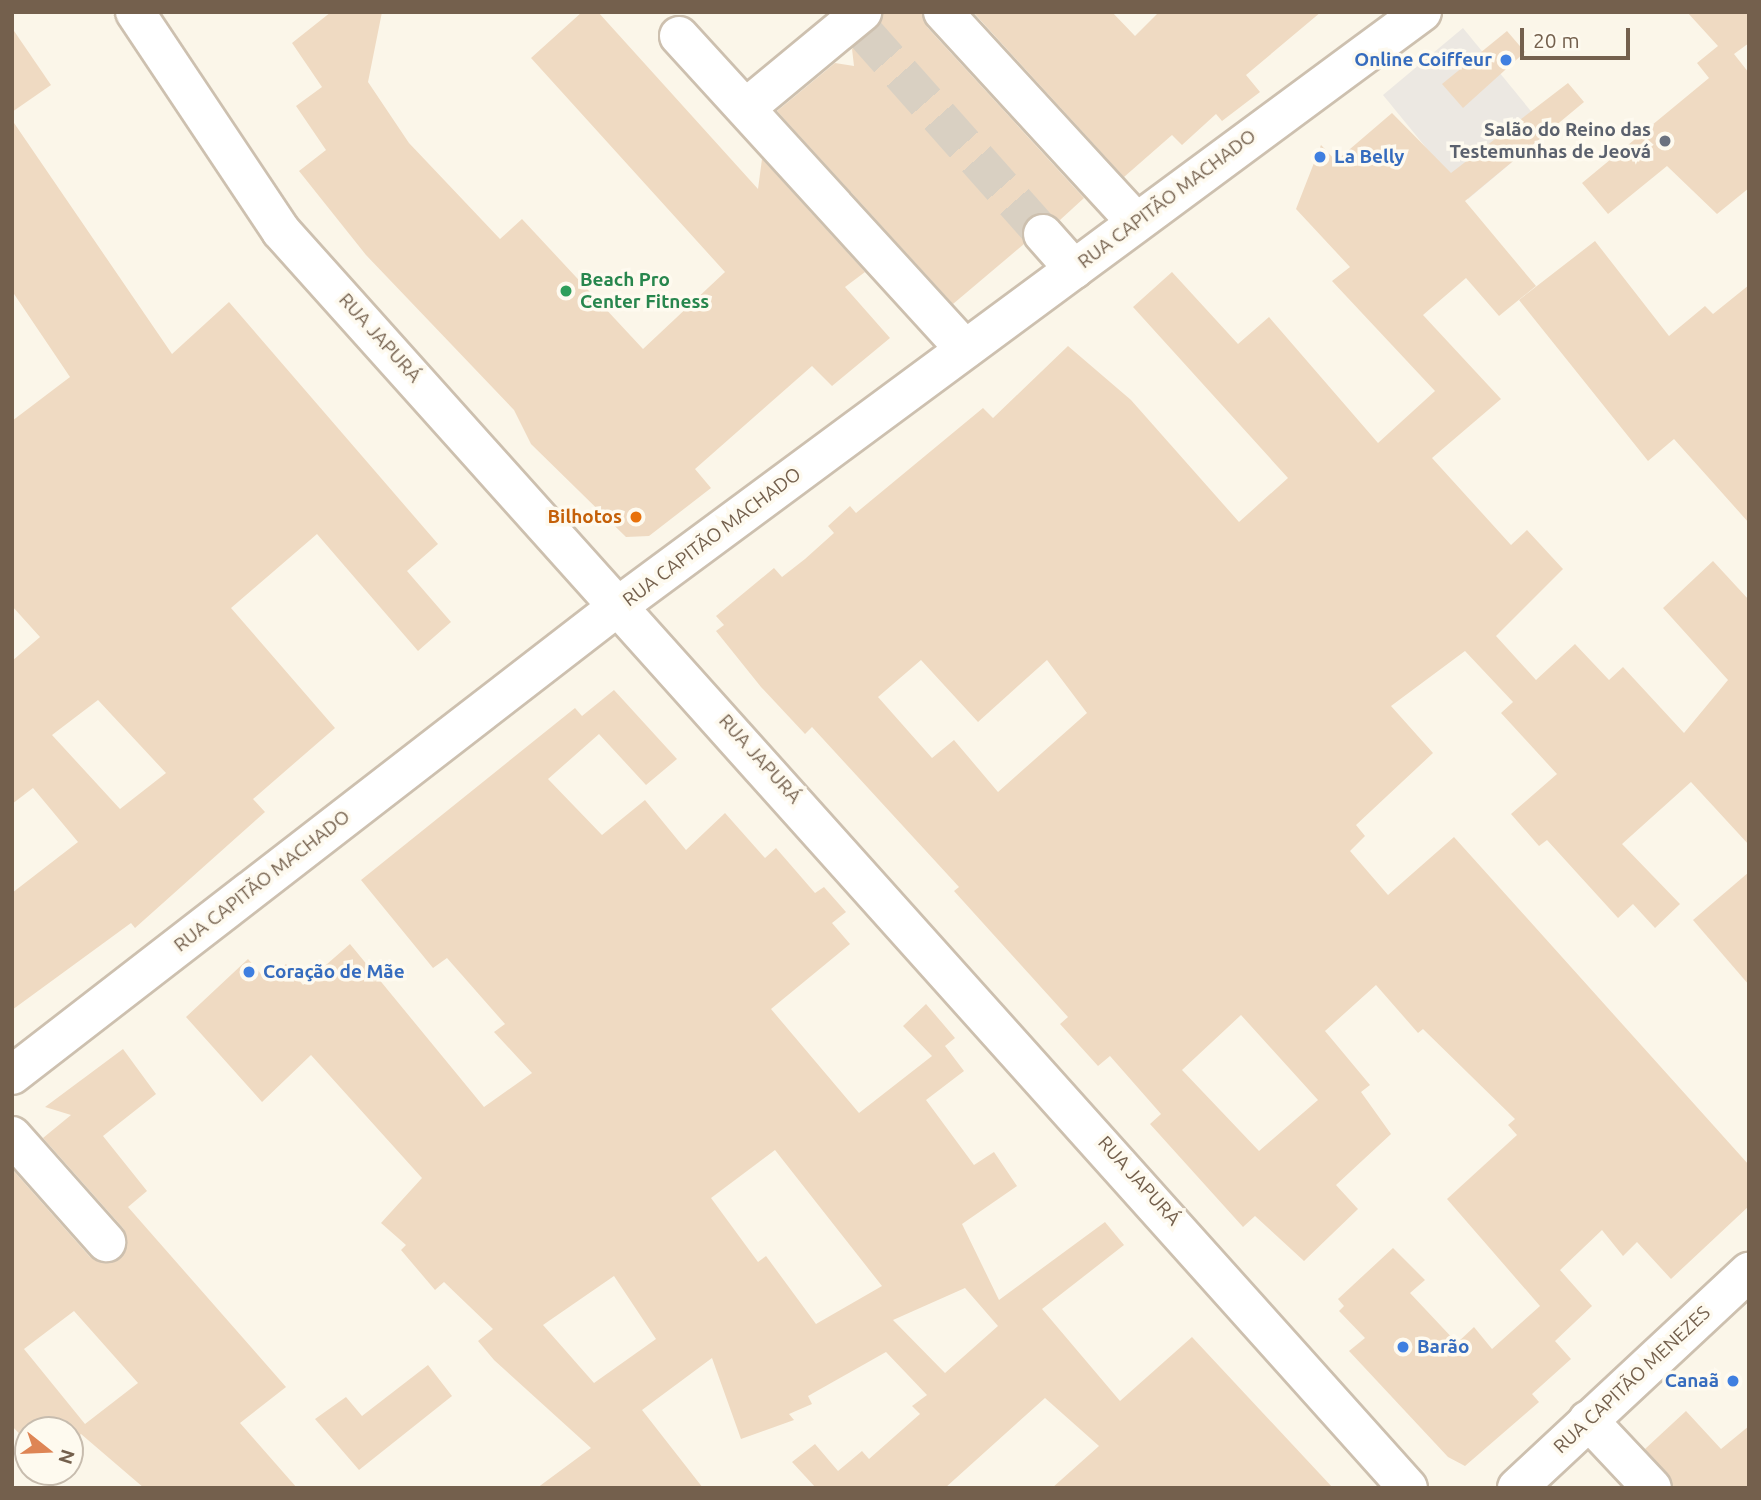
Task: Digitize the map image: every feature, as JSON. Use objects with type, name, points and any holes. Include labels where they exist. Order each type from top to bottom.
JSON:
[{"type":"street","name":"RUA JAPURÁ","points":[[135,12],[281,231],[621,604],[1408,1488]]},
{"type":"street","points":[[943,12],[1135,221]]},
{"type":"street","name":"RUA CAPITÃO MACHADO","points":[[12,1075],[621,604],[1135,221],[1422,12]]},
{"type":"street","points":[[746,108],[856,19]]},
{"type":"street","points":[[679,36],[965,349]]},
{"type":"street","points":[[1043,234],[1074,269]]},
{"type":"street","points":[[12,1136],[106,1242]]},
{"type":"street","name":"RUA CAPITÃO MENEZES","points":[[1517,1488],[1749,1272]]},
{"type":"street","points":[[1588,1420],[1651,1488]]},
{"type":"shaded area","points":[[1463,28],[1548,132],[1468,199],[1383,95]]},
{"type":"building","points":[[331,12],[382,12],[368,82],[409,143],[500,239],[522,219],[643,349],[725,272],[531,58],[582,12],[598,12],[758,189],[762,159],[865,272],[845,287],[890,338],[832,386],[812,366],[695,469],[711,488],[649,536],[626,537],[531,444],[514,410],[366,255],[299,171],[326,150],[296,106],[322,87],[292,43]]},
{"type":"building","points":[[885,12],[922,12],[927,27],[1084,198],[1060,220],[1049,213],[1029,217],[1024,244],[953,304],[777,111],[835,63],[854,66],[852,49]]},
{"type":"building","points":[[973,12],[1112,12],[1135,36],[1159,12],[1321,12],[1246,75],[1260,92],[1222,121],[1216,114],[1182,145],[1172,135],[1124,177]]},
{"type":"building","points":[[1687,12],[1749,12],[1749,43],[1734,54],[1749,73],[1749,188],[1717,214],[1667,166],[1608,214],[1582,183],[1709,78],[1697,63],[1718,46]]},
{"type":"building","points":[[12,28],[51,85],[12,112]]},
{"type":"building","points":[[1507,31],[1525,52],[1463,108],[1442,84]]},
{"type":"building","points":[[1568,83],[1584,102],[1465,201],[1536,286],[1499,316],[1466,278],[1423,315],[1501,399],[1432,458],[1511,545],[1527,530],[1563,569],[1496,636],[1536,680],[1575,644],[1609,680],[1623,667],[1684,733],[1728,680],[1663,608],[1713,561],[1749,600],[1749,845],[1691,782],[1622,844],[1680,904],[1655,928],[1633,904],[1618,918],[1547,840],[1539,846],[1511,814],[1557,774],[1501,713],[1513,702],[1465,651],[1391,706],[1433,753],[1356,825],[1365,836],[1350,851],[1388,895],[1454,837],[1749,1165],[1749,1206],[1671,1279],[1637,1242],[1623,1256],[1602,1230],[1560,1270],[1592,1306],[1555,1341],[1571,1359],[1532,1394],[1539,1402],[1465,1466],[1448,1457],[1349,1351],[1365,1338],[1339,1311],[1344,1306],[1338,1299],[1393,1248],[1425,1280],[1410,1293],[1457,1343],[1474,1327],[1492,1349],[1540,1306],[1447,1199],[1517,1135],[1508,1125],[1515,1119],[1423,1029],[1418,1033],[1376,985],[1325,1031],[1370,1085],[1361,1092],[1391,1134],[1336,1185],[1358,1209],[1304,1261],[1255,1216],[1243,1227],[1150,1124],[1161,1114],[1110,1056],[1098,1066],[1060,1024],[1068,1017],[954,891],[959,887],[812,727],[805,734],[761,687],[716,631],[724,625],[716,616],[774,568],[782,577],[805,559],[834,533],[828,526],[850,506],[856,513],[983,408],[993,418],[1068,346],[1131,400],[1239,522],[1288,478],[1133,307],[1172,272],[1238,344],[1269,317],[1378,443],[1435,391],[1332,281],[1350,267],[1296,209],[1321,145],[1336,161],[1392,113],[1451,173]],"holes":[[[921,660],[978,722],[1047,660],[1087,713],[998,792],[954,740],[932,758],[878,697]],[[1241,1015],[1318,1100],[1259,1151],[1182,1070]]]},
{"type":"building","points":[[12,120],[172,354],[229,302],[438,544],[407,571],[451,622],[418,651],[317,534],[231,608],[335,728],[253,799],[265,812],[135,928],[131,923],[12,1010],[12,893],[78,842],[33,788],[12,804],[12,661],[40,637],[12,606],[12,421],[70,377],[12,291]],"holes":[[[98,700],[166,773],[120,809],[52,735]]]},
{"type":"building","points":[[1595,241],[1669,336],[1705,306],[1713,314],[1749,285],[1749,523],[1674,439],[1648,461],[1519,300]]},
{"type":"building","points":[[614,690],[677,759],[646,785],[599,734],[548,779],[602,835],[645,800],[686,850],[725,813],[765,858],[776,848],[815,893],[824,887],[846,912],[832,923],[850,944],[771,1009],[859,1113],[932,1056],[903,1026],[926,1004],[955,1038],[945,1046],[964,1071],[926,1100],[974,1165],[994,1152],[1017,1186],[962,1224],[999,1300],[1105,1222],[1124,1245],[1042,1309],[1120,1401],[1192,1337],[1333,1488],[1052,1488],[1099,1446],[1045,1398],[945,1488],[816,1488],[792,1462],[815,1444],[838,1471],[862,1451],[869,1459],[920,1414],[912,1406],[927,1395],[886,1352],[808,1396],[812,1404],[789,1414],[794,1420],[741,1439],[712,1358],[642,1410],[703,1488],[537,1488],[591,1448],[494,1360],[478,1341],[493,1329],[444,1282],[435,1290],[401,1250],[406,1245],[381,1223],[422,1178],[311,1055],[262,1102],[186,1017],[248,959],[267,981],[286,964],[303,985],[350,944],[484,1107],[532,1073],[494,1032],[505,1024],[447,958],[433,968],[361,880],[575,708],[582,716]],"holes":[[[775,1150],[882,1286],[816,1324],[766,1256],[758,1262],[711,1198]],[[614,1276],[656,1339],[594,1383],[543,1325]],[[965,1288],[998,1326],[945,1373],[893,1320]]]},
{"type":"building","points":[[1749,872],[1749,985],[1693,920]]},
{"type":"building","points":[[123,1049],[156,1094],[103,1136],[147,1191],[128,1207],[286,1387],[240,1423],[297,1488],[144,1488],[84,1437],[84,1423],[138,1383],[74,1311],[24,1349],[78,1416],[14,1416],[14,1428],[12,1426],[12,1169],[90,1257],[110,1263],[121,1258],[127,1238],[123,1228],[43,1138],[71,1115],[45,1107]]},
{"type":"building","points":[[428,1365],[452,1396],[359,1470],[315,1419],[346,1397],[362,1416]]},
{"type":"building","points":[[1686,1411],[1721,1449],[1749,1426],[1749,1488],[1673,1488],[1645,1449]]},
{"type":"tunnel","points":[[863,31],[1043,234]]},
{"type":"place","name":"Online Coiffeur","points":[[1506,60]]},
{"type":"place","name":"Salão do Reino das Testemunhas de Jeová","points":[[1665,141]]},
{"type":"place","name":"La Belly","points":[[1320,157]]},
{"type":"place","name":"Beach Pro Center Fitness","points":[[566,291]]},
{"type":"place","name":"Bilhotos","points":[[636,517]]},
{"type":"place","name":"Coração de Mãe","points":[[249,972]]},
{"type":"place","name":"Barão","points":[[1403,1347]]},
{"type":"place","name":"Canaã","points":[[1733,1381]]}]
